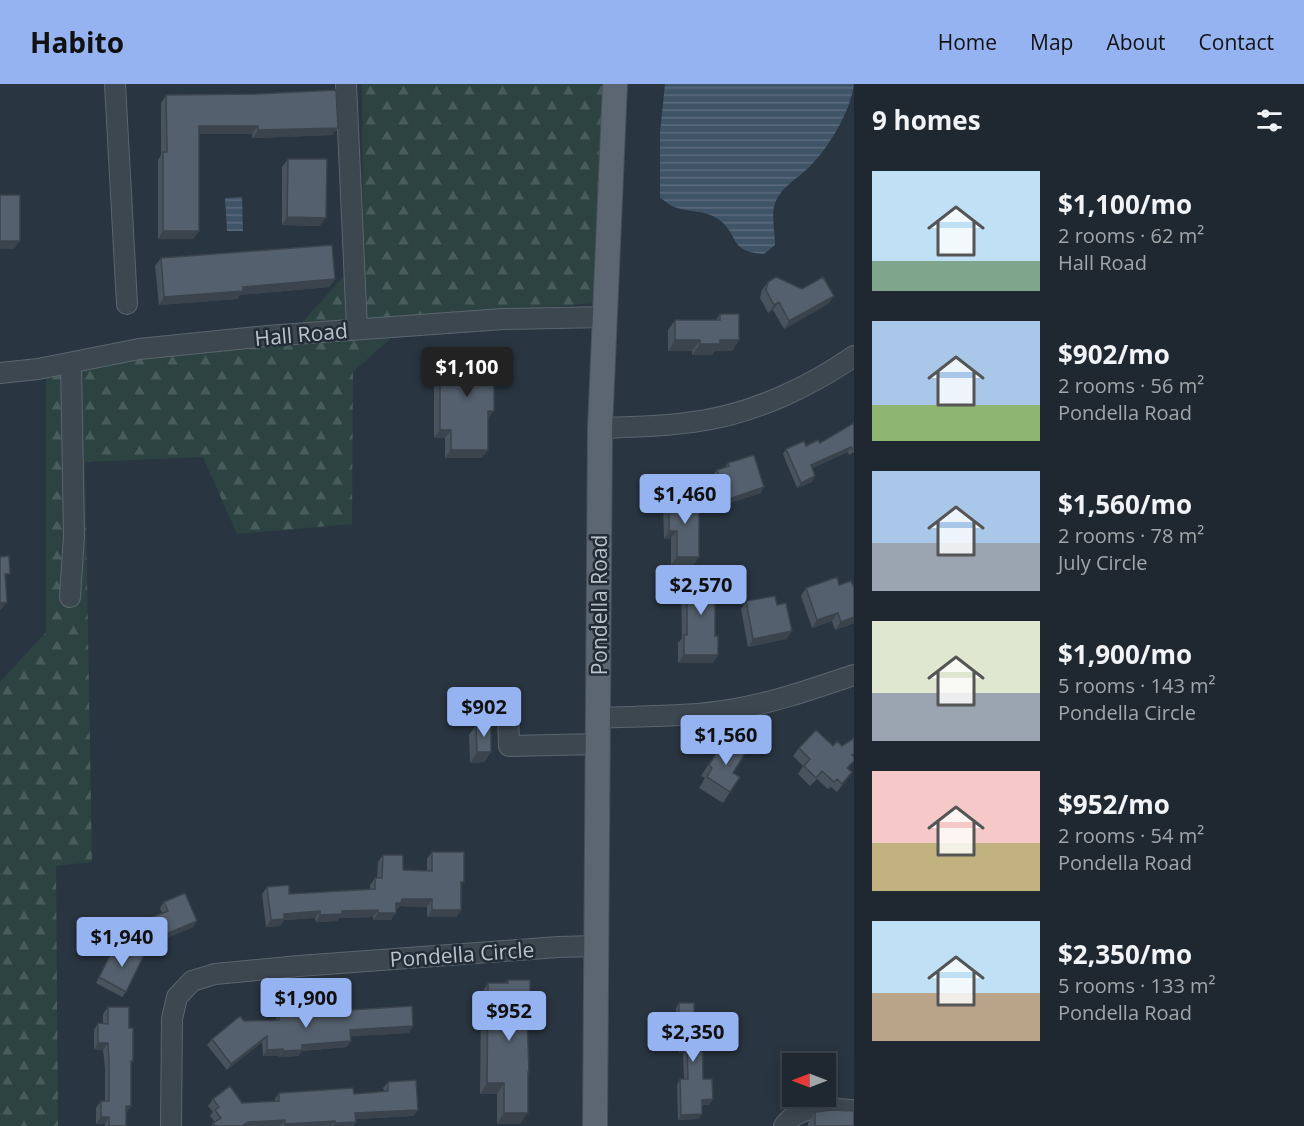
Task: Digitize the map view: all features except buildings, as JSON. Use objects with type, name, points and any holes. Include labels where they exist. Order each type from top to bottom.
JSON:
[{"type":"main road","name":"Pondella Road","points":[[595,1126],[600,428],[615,84]]},
{"type":"street","points":[[115,84],[127,304]]},
{"type":"street","points":[[346,84],[357,329]]},
{"type":"street","name":"Hall Road","points":[[0,373],[71,363],[139,349],[357,329],[504,319],[605,317]]},
{"type":"street","points":[[600,428],[649,427],[707,420],[734,413],[813,381],[854,356]]},
{"type":"street","points":[[70,597],[74,536],[71,363]]},
{"type":"street","points":[[598,718],[679,715],[735,709],[854,675]]},
{"type":"street","points":[[478,712],[508,712],[509,746],[598,744]]},
{"type":"street","name":"Pondella Circle","points":[[171,1126],[172,1018],[177,998],[192,981],[215,974],[299,966],[596,946]]},
{"type":"street","points":[[784,1126],[792,1115],[809,1109],[854,1110]]},
{"type":"green space","points":[[362,84],[605,84],[595,303],[413,318],[353,372],[352,524],[237,534],[203,457],[85,462],[92,862],[56,866],[58,1126],[0,1126],[0,682],[46,632],[46,358],[297,328],[363,255]]},
{"type":"water","points":[[665,84],[854,84],[843,118],[830,141],[815,161],[778,197],[773,212],[775,245],[764,254],[744,250],[718,219],[701,212],[678,208],[660,198],[660,133]]},
{"type":"water","points":[[242,197],[243,231],[227,231],[225,198]]}]
